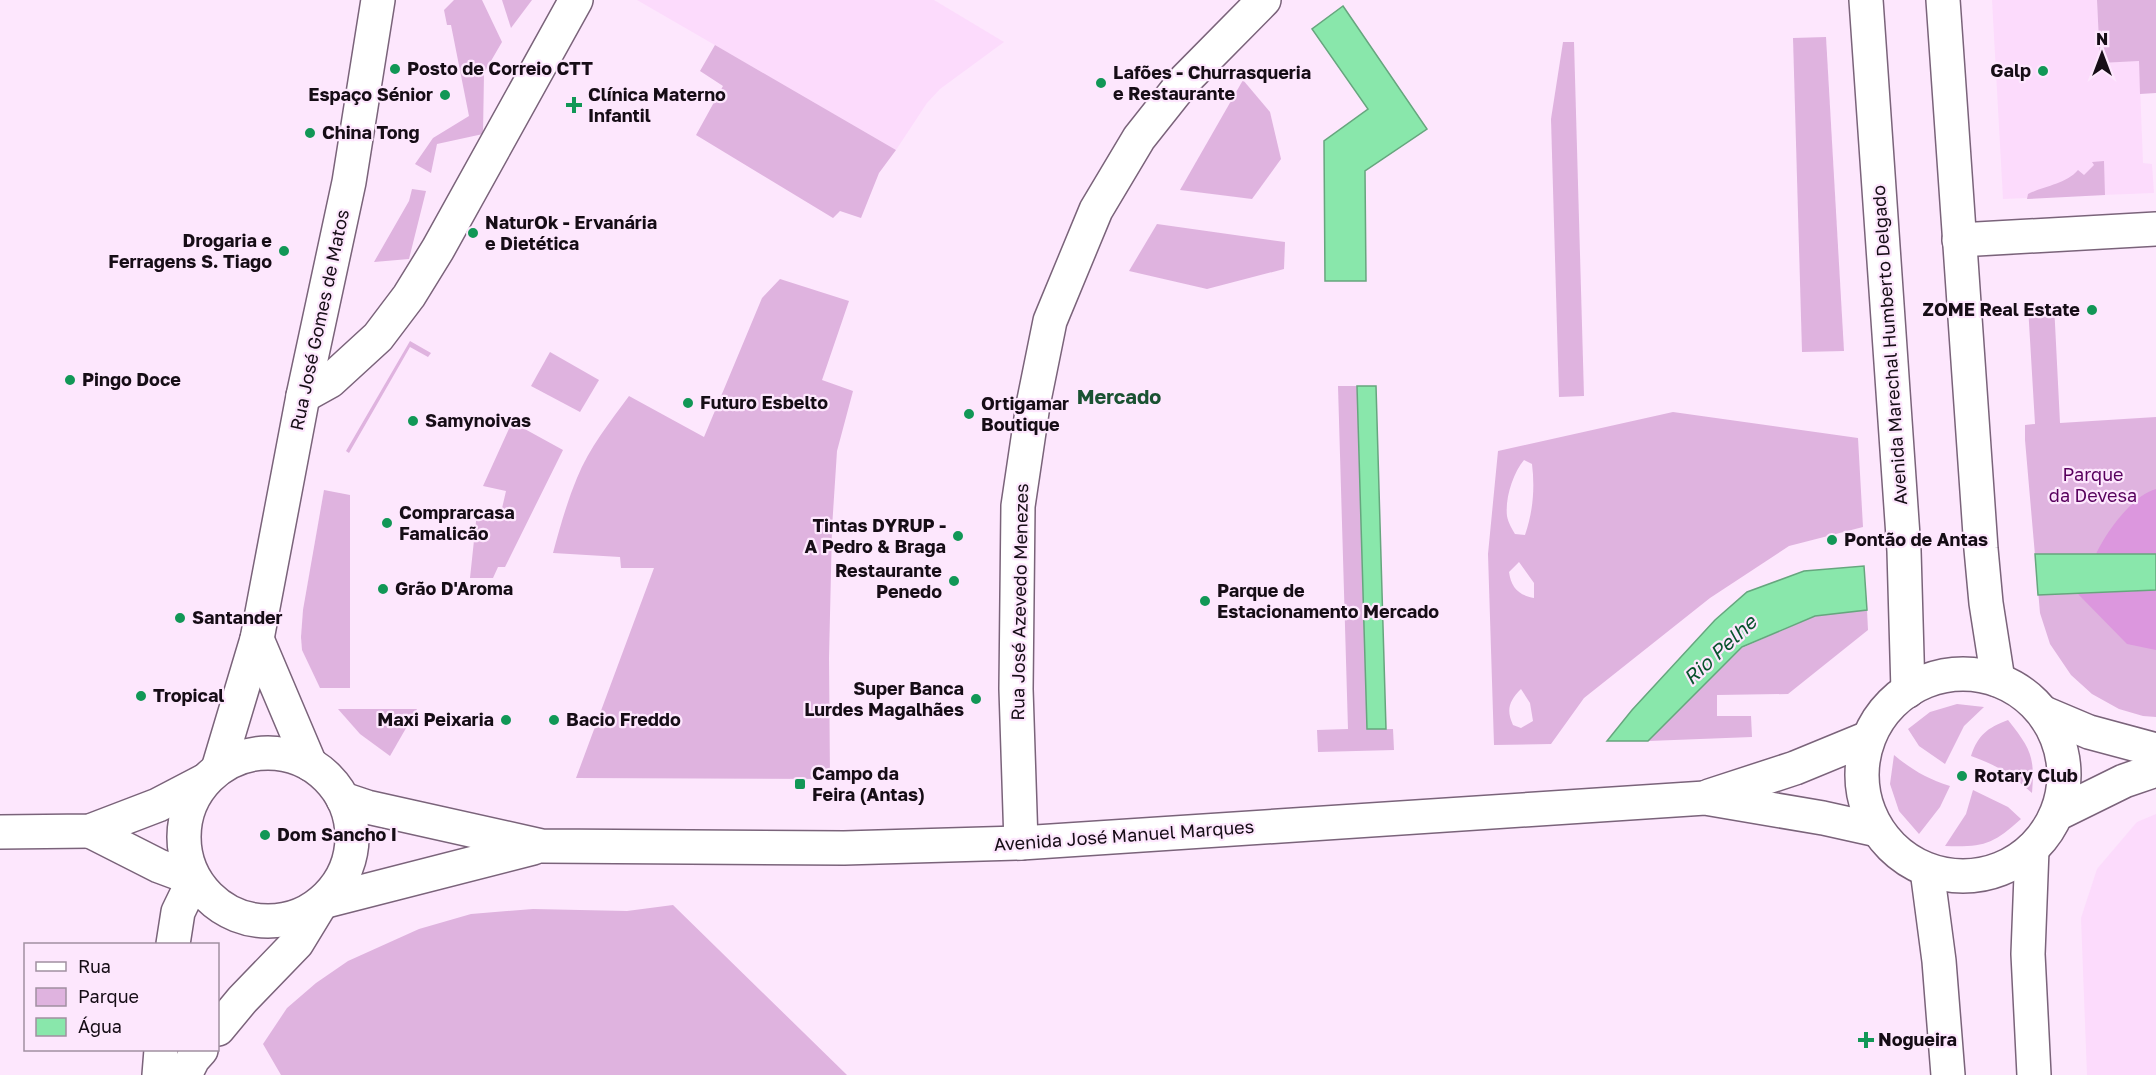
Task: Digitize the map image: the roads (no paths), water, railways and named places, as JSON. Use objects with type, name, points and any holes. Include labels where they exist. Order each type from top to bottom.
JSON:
[{"type":"main road","name":"Rua José Gomes de Matos","points":[[211,775],[257,639],[303,396],[349,182],[378,0]]},
{"type":"main road","points":[[303,396],[330,381],[378,337],[409,296],[438,249],[576,0]]},
{"type":"main road","name":"Rua José Azevedo Menezes","points":[[1021,843],[1016,689],[1018,506],[1050,321],[1096,210],[1139,138],[1185,80],[1263,0]]},
{"type":"main road","name":"Avenida Marechal Humberto Delgado","points":[[1866,0],[1904,551],[1908,691]]},
{"type":"main road","points":[[1942,0],[1981,549],[1986,603],[1998,680]]},
{"type":"main road","points":[[1959,240],[2156,229]]},
{"type":"main road","points":[[257,639],[310,764]]},
{"type":"main road","points":[[1968,674],[1998,680],[2023,694],[2044,713],[2055,732],[2062,752],[2065,772],[2063,794],[2057,814],[2044,837],[2006,868],[1980,875],[1953,876],[1927,870],[1899,854],[1877,830],[1863,795],[1862,766],[1868,738],[1885,711],[1908,691],[1936,678],[1968,674]]},
{"type":"main road","points":[[2044,713],[2089,732],[2156,750]]},
{"type":"main road","name":"Avenida José Manuel Marques","points":[[1705,798],[1795,768],[1868,738]]},
{"type":"main road","points":[[0,832],[90,831],[158,805],[240,758],[263,753],[287,755],[310,764],[329,779],[343,799],[350,820],[352,843],[348,865],[338,885],[322,902],[297,943],[242,999],[219,1028]]},
{"type":"main road","points":[[2057,814],[2124,781],[2156,770]]},
{"type":"main road","points":[[211,775],[192,799],[185,818],[183,839],[186,860],[194,879],[218,906],[252,921],[290,919],[322,902]]},
{"type":"main road","name":"Avenida José Manuel Marques","points":[[343,799],[367,807],[542,846],[843,848],[1021,843],[1705,798],[1823,818],[1877,830]]},
{"type":"main road","points":[[90,831],[159,866],[194,879]]},
{"type":"main road","name":"Avenida José Manuel Marques","points":[[322,902],[542,846]]},
{"type":"main road","points":[[2032,849],[2028,954],[2034,1075]]},
{"type":"main road","points":[[1927,870],[1940,961],[1948,1075]]},
{"type":"main road","points":[[173,943],[178,912],[194,879]]},
{"type":"main road","points":[[159,1075],[161,1051]]},
{"type":"main road","points":[[185,1075],[200,1051]]},
{"type":"water","points":[[1343,6],[1427,129],[1365,171],[1366,281],[1325,281],[1324,141],[1368,109],[1312,29]]},
{"type":"water","points":[[1357,386],[1376,386],[1386,729],[1367,729]]},
{"type":"water","points":[[2035,554],[2156,554],[2156,590],[2038,595]]},
{"type":"water","name":"Rio Pelhe","points":[[1864,566],[1867,610],[1815,616],[1742,647],[1648,741],[1607,741],[1632,710],[1715,620],[1747,592],[1804,571]]},
{"type":"place","name":"Posto de Correio CTT","points":[[395,69]]},
{"type":"place","name":"Galp","points":[[2043,71]]},
{"type":"place","name":"Lafões - Churrasqueria e Restaurante","points":[[1101,83]]},
{"type":"place","name":"Espaço Sénior","points":[[445,95]]},
{"type":"place","name":"Clínica Materno Infantil","points":[[574,105]]},
{"type":"place","name":"China Tong","points":[[310,133]]},
{"type":"place","name":"NaturOk - Ervanária e Dietética","points":[[473,233]]},
{"type":"place","name":"Drogaria e Ferragens S. Tiago","points":[[284,251]]},
{"type":"place","name":"ZOME Real Estate","points":[[2092,310]]},
{"type":"place","name":"Pingo Doce","points":[[70,380]]},
{"type":"place","name":"Futuro Esbelto","points":[[688,403]]},
{"type":"place","name":"Ortigamar Boutique","points":[[969,414]]},
{"type":"place","name":"Samynoivas","points":[[413,421]]},
{"type":"place","name":"Comprarcasa Famalicão","points":[[387,523]]},
{"type":"place","name":"Tintas DYRUP - A Pedro & Braga","points":[[958,536]]},
{"type":"place","name":"Pontão de Antas","points":[[1832,540]]},
{"type":"place","name":"Restaurante Penedo","points":[[954,581]]},
{"type":"place","name":"Grão D'Aroma","points":[[383,589]]},
{"type":"place","name":"Parque de Estacionamento Mercado","points":[[1205,601]]},
{"type":"place","name":"Santander","points":[[180,618]]},
{"type":"place","name":"Tropical","points":[[141,696]]},
{"type":"place","name":"Super Banca Lurdes Magalhães","points":[[976,699]]},
{"type":"place","name":"Maxi Peixaria","points":[[506,720]]},
{"type":"place","name":"Bacio Freddo","points":[[554,720]]},
{"type":"place","name":"Rotary Club","points":[[1962,776]]},
{"type":"place","name":"Campo da Feira (Antas)","points":[[800,784]]},
{"type":"place","name":"Dom Sancho I","points":[[265,835]]},
{"type":"place","name":"Nogueira","points":[[1866,1040]]},
{"type":"district","name":"Mercado","points":[[1119,397]]},
{"type":"park label","name":"Parque da Devesa","points":[[2093,485]]}]
